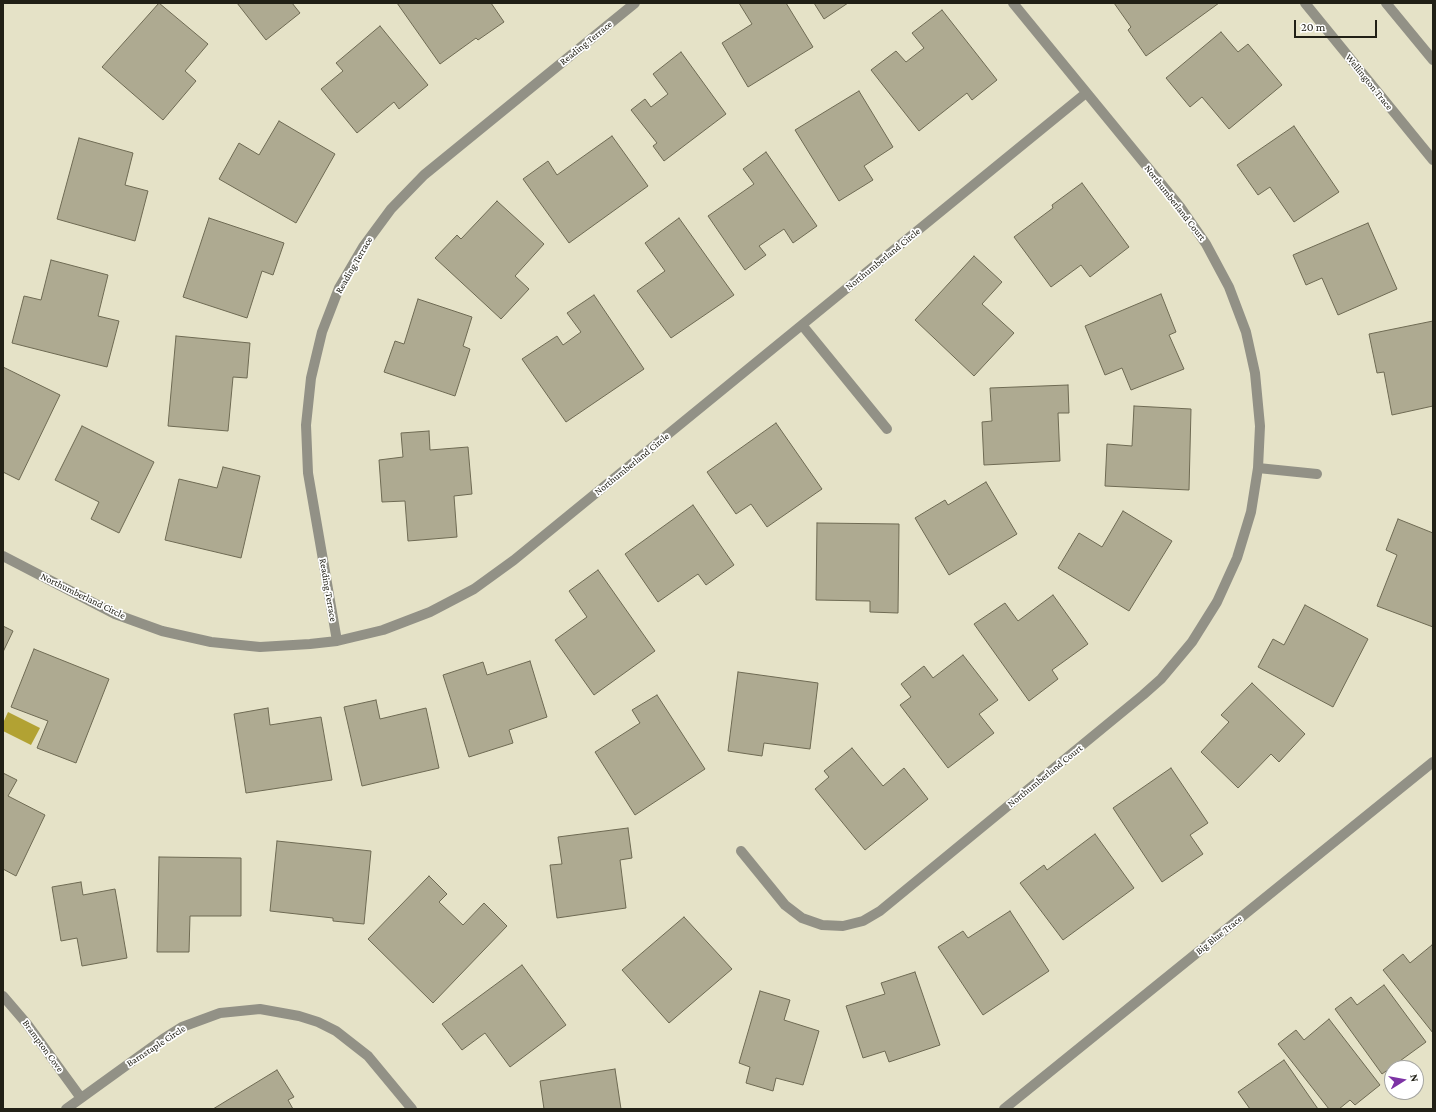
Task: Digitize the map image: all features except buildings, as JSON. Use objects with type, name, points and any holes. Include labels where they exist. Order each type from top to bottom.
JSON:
[{"type":"street","name":"Reading Terrace","points":[[337,641],[308,472],[306,425],[311,378],[322,332],[339,288],[363,247],[391,209],[424,175],[635,3]]},
{"type":"street","points":[[1013,3],[1086,93]]},
{"type":"street","name":"Wellington Trace","points":[[1306,3],[1433,160]]},
{"type":"street","points":[[1386,3],[1433,60]]},
{"type":"street","name":"Northumberland Circle","points":[[3,556],[115,614],[162,631],[211,642],[260,647],[337,641],[390,627],[430,612],[474,589],[514,560],[1086,93]]},
{"type":"street","name":"Northumberland Court","points":[[741,851],[785,905],[802,918],[822,925],[843,926],[863,921],[880,911],[1144,695],[1161,679],[1192,642],[1217,602],[1237,558],[1251,512],[1258,468],[1260,426],[1256,378],[1246,332],[1229,287],[1206,244],[1186,215],[1086,93]]},
{"type":"street","points":[[802,325],[887,429]]},
{"type":"street","points":[[1258,468],[1317,474]]},
{"type":"street","name":"Big Blue Trace","points":[[1004,1109],[1433,762]]},
{"type":"street","name":"Brampton Cove","points":[[3,996],[27,1024],[81,1098]]},
{"type":"street","name":"Barnstaple Circle","points":[[66,1109],[182,1027],[220,1013],[260,1010],[299,1016],[318,1022],[336,1031],[368,1056],[412,1109]]},
{"type":"shaded area","points":[[8,712],[40,728],[31,745],[3,731],[3,723]]}]
